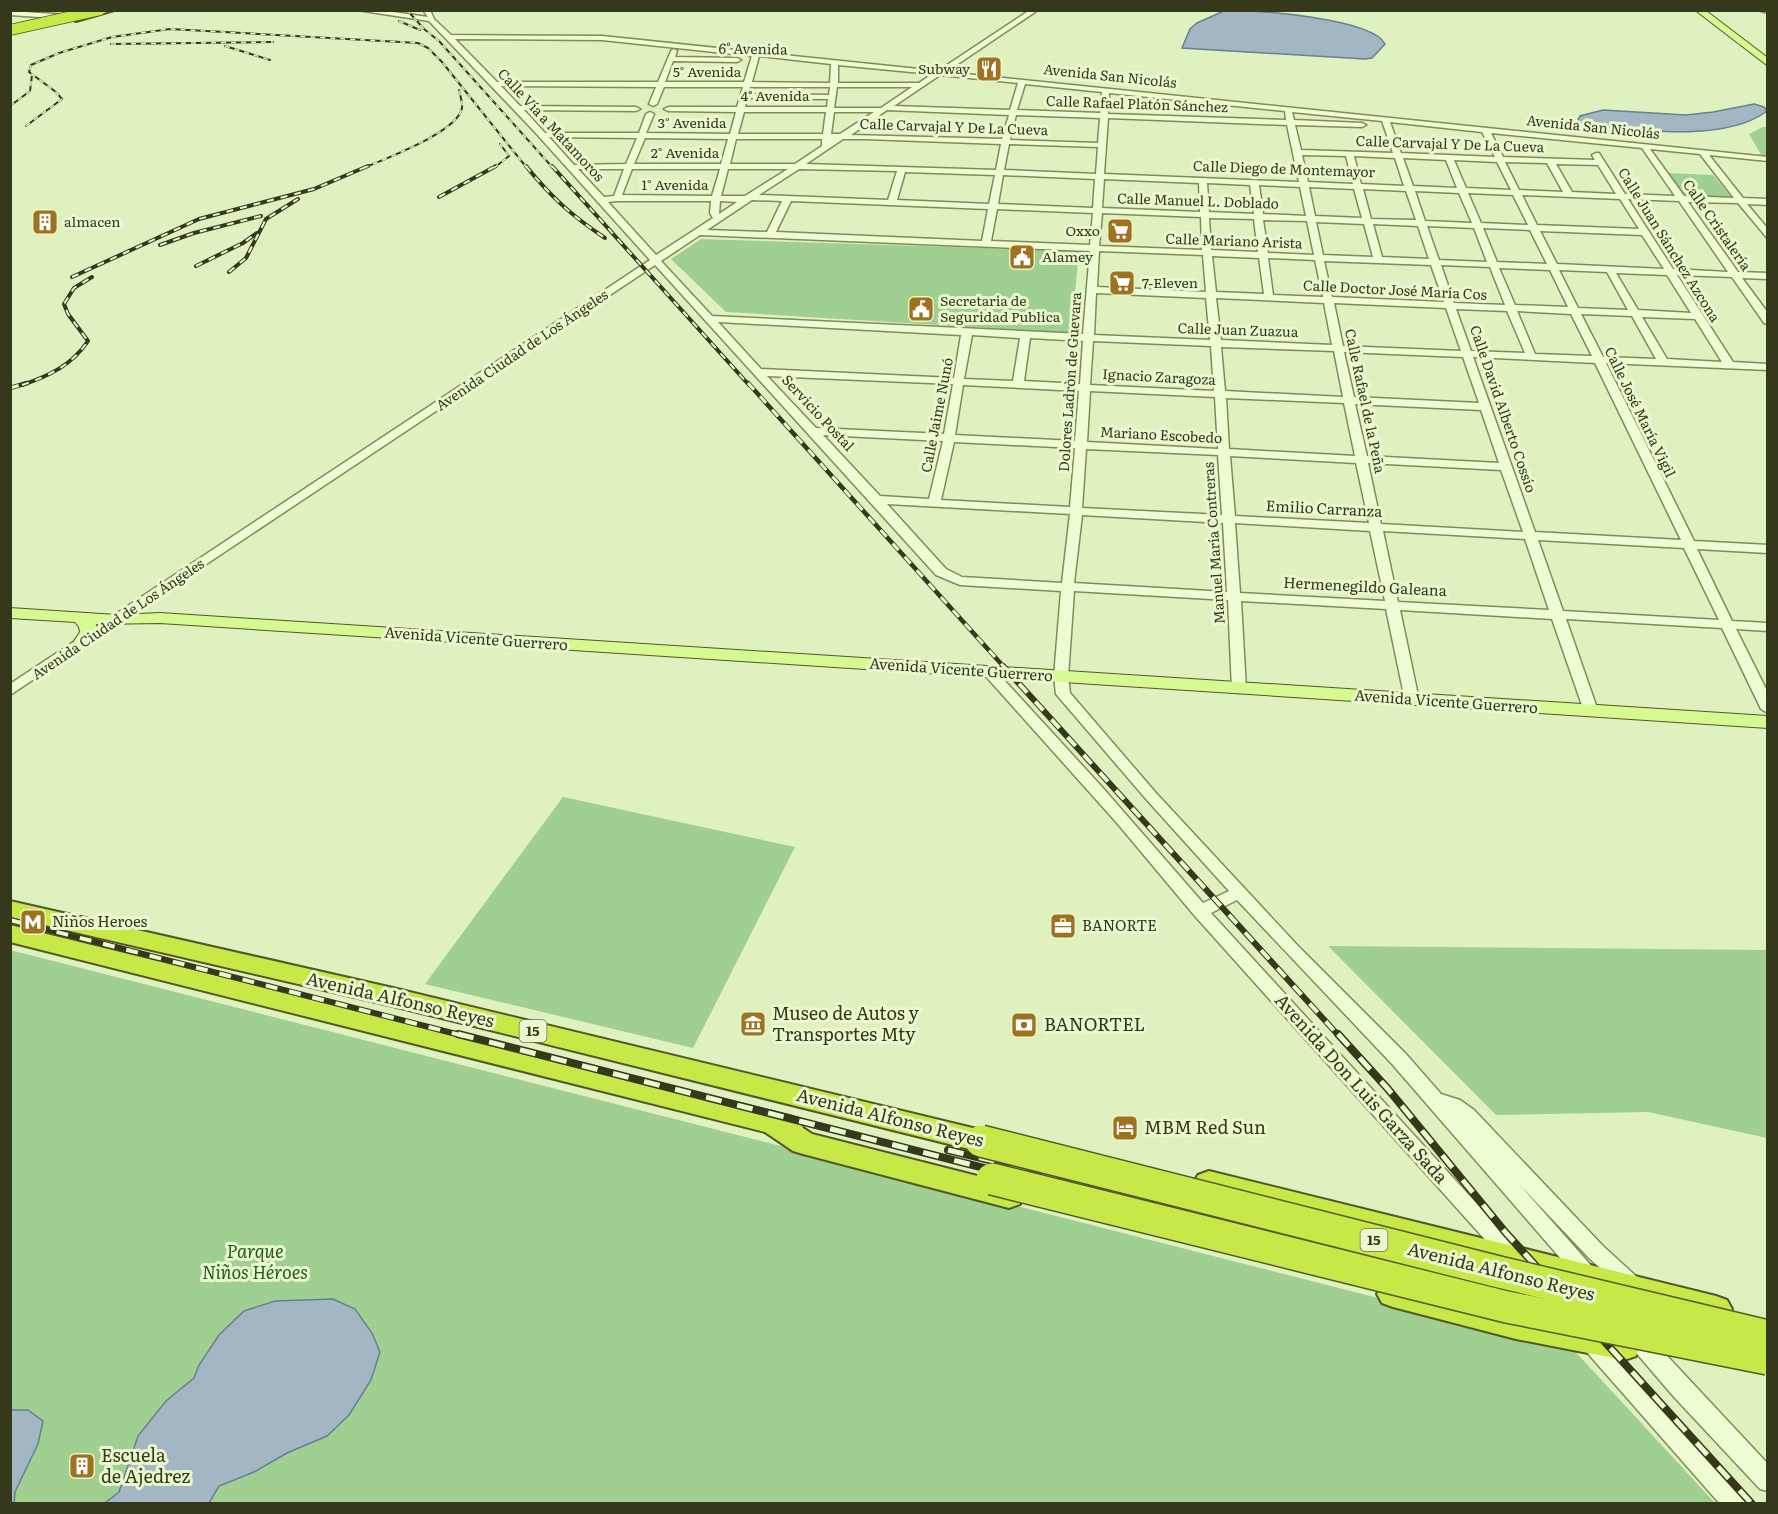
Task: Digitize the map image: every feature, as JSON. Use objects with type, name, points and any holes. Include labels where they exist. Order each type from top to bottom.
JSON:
[{"type":"highway","points":[[10,29],[100,10]]},
{"type":"highway","points":[[10,29],[52,18],[110,10]]},
{"type":"highway","points":[[10,29],[80,13]]},
{"type":"highway","points":[[10,29],[36,19],[44,21],[52,18]]},
{"type":"highway","name":"Avenida Alfonso Reyes","points":[[10,909],[405,1000],[863,1111],[1499,1272],[1767,1336]]},
{"type":"highway","name":"Avenida Alfonso Reyes","points":[[10,933],[1496,1305],[1767,1359]]},
{"type":"highway","points":[[203,954],[233,988]]},
{"type":"highway","points":[[863,1111],[879,1108],[927,1115],[1754,1318],[1767,1351]]},
{"type":"highway","points":[[775,1124],[803,1143],[1479,1316],[1767,1372]]},
{"type":"highway","points":[[1588,1276],[1589,1339]]},
{"type":"highway","points":[[1646,1349],[1649,1325],[1659,1304],[1667,1296]]},
{"type":"main road","points":[[1699,10],[1767,63]]},
{"type":"main road","points":[[1713,10],[1767,50]]},
{"type":"main road","name":"Avenida Vicente Guerrero","points":[[10,604],[124,616],[1767,722]]},
{"type":"main road","name":"Avenida Vicente Guerrero","points":[[10,613],[80,618],[124,616]]},
{"type":"main road","points":[[80,618],[88,625],[89,632],[81,644]]},
{"type":"street","points":[[360,10],[431,19]]},
{"type":"street","name":"Calle Vía a Matamoros","points":[[426,10],[431,19],[518,108],[656,260]]},
{"type":"street","name":"Avenida Ciudad de Los Ángeles","points":[[10,691],[1035,10]]},
{"type":"street","points":[[10,13],[52,18]]},
{"type":"street","points":[[449,37],[589,37],[676,45],[755,57],[716,198],[714,213],[718,219]]},
{"type":"street","points":[[654,104],[676,45]]},
{"type":"street","name":"6° Avenida","points":[[671,59],[755,57],[835,62]]},
{"type":"street","points":[[825,148],[835,62]]},
{"type":"street","name":"Avenida San Nicolás","points":[[835,62],[1288,108],[1386,122],[1485,129],[1763,158]]},
{"type":"street","points":[[986,244],[1006,141],[1020,85],[1024,81]]},
{"type":"street","name":"5° Avenida","points":[[494,84],[921,85]]},
{"type":"street","points":[[574,92],[578,84]]},
{"type":"street","name":"Dolores Ladròn de Guevara","points":[[1061,677],[1081,446],[1106,89]]},
{"type":"street","points":[[744,96],[832,97]]},
{"type":"street","points":[[565,109],[569,100]]},
{"type":"street","points":[[518,108],[636,109],[654,104],[666,106],[668,109],[664,112],[650,114],[639,113],[636,109]]},
{"type":"street","name":"Calle Rafael de la Peña","points":[[1288,108],[1306,184],[1412,700]]},
{"type":"street","name":"4° Avenida","points":[[668,109],[884,109]]},
{"type":"street","name":"Calle Rafael Platón Sánchez","points":[[884,109],[1293,123],[1386,122]]},
{"type":"street","points":[[616,198],[650,114]]},
{"type":"street","name":"Calle David Alberto Cossío","points":[[1386,122],[1592,711]]},
{"type":"street","points":[[687,136],[690,124]]},
{"type":"street","points":[[827,125],[859,126]]},
{"type":"street","name":"Calle José María Vigil","points":[[1485,129],[1767,709]]},
{"type":"street","name":"3° Avenida","points":[[543,135],[841,137]]},
{"type":"street","name":"Calle Carvajal Y De La Cueva","points":[[841,137],[1101,145]]},
{"type":"street","name":"Calle Juan Sánchez Azcona","points":[[1586,140],[1730,366]]},
{"type":"street","name":"Calle Cristalería","points":[[1644,146],[1737,275],[1767,321]]},
{"type":"street","name":"Calle Carvajal Y De La Cueva","points":[[1299,152],[1601,163]]},
{"type":"street","points":[[1702,152],[1767,236]]},
{"type":"street","points":[[1349,154],[1378,260]]},
{"type":"street","points":[[1449,157],[1531,356]]},
{"type":"street","points":[[1763,158],[1767,167]]},
{"type":"street","points":[[1550,161],[1569,194]]},
{"type":"street","name":"2° Avenida","points":[[571,167],[799,166]]},
{"type":"street","name":"Calle Diego de Montemayor","points":[[799,166],[1767,202]]},
{"type":"street","points":[[892,202],[902,169]]},
{"type":"street","name":"Manuel María Contreras","points":[[1203,180],[1239,688]]},
{"type":"street","points":[[1254,182],[1269,298]]},
{"type":"street","name":"1° Avenida","points":[[603,200],[616,198],[749,198]]},
{"type":"street","name":"Calle Manuel L. Doblado","points":[[749,198],[1645,232]]},
{"type":"street","points":[[770,235],[788,198]]},
{"type":"street","name":"Calle Mariano Arista","points":[[699,232],[1767,276]]},
{"type":"street","name":"Servicio Postal","points":[[656,260],[708,319],[879,500],[941,572],[960,581]]},
{"type":"street","points":[[1610,270],[1663,363]]},
{"type":"street","name":"Calle Doctor José María Cos","points":[[1092,290],[1698,316]]},
{"type":"street","name":"Calle Juan Zuazua","points":[[708,319],[1767,367]]},
{"type":"street","name":"Calle Jaime Nunó","points":[[934,503],[949,438],[968,332]]},
{"type":"street","points":[[1018,385],[1025,335]]},
{"type":"street","name":"Ignacio Zaragoza","points":[[760,372],[1486,407]]},
{"type":"street","name":"Mariano Escobedo","points":[[814,431],[1507,467]]},
{"type":"street","name":"Emilio Carranza","points":[[879,500],[1767,549]]},
{"type":"street","name":"Hermenegildo Galeana","points":[[960,581],[1767,627]]},
{"type":"street","name":"Avenida Don Luis Garza Sada","points":[[989,672],[1154,855],[1200,911],[1736,1503]]},
{"type":"street","points":[[1061,677],[1061,687],[1070,702],[1239,892],[1434,1099],[1588,1276],[1646,1349],[1767,1481]]},
{"type":"street","points":[[1200,911],[1239,892]]},
{"type":"street","points":[[1434,1099],[1453,1105],[1467,1115],[1596,1252],[1636,1288]]},
{"type":"green space","points":[[1767,127],[1767,156],[1762,156],[1749,134]]},
{"type":"green space","points":[[1665,173],[1713,175],[1731,197],[1682,196]]},
{"type":"green space","points":[[701,239],[1079,251],[1071,333],[726,312],[671,259]]},
{"type":"green space","points":[[563,797],[795,847],[693,1048],[425,984]]},
{"type":"green space","points":[[1328,946],[1767,950],[1767,1138],[1648,1112],[1496,1115]]},
{"type":"green space","name":"Parque Niños Héroes","points":[[10,950],[1571,1347],[1715,1503],[11,1503]]},
{"type":"water","points":[[1226,10],[1286,14],[1337,22],[1376,35],[1385,44],[1372,58],[1365,59],[1182,48],[1190,29],[1197,23]]},
{"type":"water","points":[[1754,104],[1764,107],[1767,111],[1749,121],[1727,128],[1702,131],[1625,129],[1580,124],[1578,120],[1580,116],[1603,110],[1686,115]]},
{"type":"water","points":[[333,1299],[355,1309],[372,1333],[380,1352],[371,1380],[349,1415],[327,1436],[287,1453],[254,1472],[219,1486],[209,1503],[105,1503],[119,1492],[138,1436],[166,1401],[194,1378],[199,1365],[219,1335],[244,1311],[275,1301]]},
{"type":"water","points":[[11,1410],[28,1410],[43,1421],[38,1444],[15,1492],[14,1504],[10,1503]]},
{"type":"railway","points":[[407,10],[424,29],[439,41],[553,168]]},
{"type":"railway","points":[[399,21],[420,30]]},
{"type":"railway","points":[[26,126],[62,99],[29,72],[31,65],[59,53],[112,37],[170,29],[418,43],[428,48],[442,62],[527,168]]},
{"type":"railway","points":[[111,44],[273,42]]},
{"type":"railway","points":[[225,46],[270,60]]},
{"type":"railway","points":[[10,106],[30,91],[32,75]]},
{"type":"railway","points":[[364,168],[404,151],[448,126],[458,117],[462,108],[459,90]]},
{"type":"railway","points":[[494,168],[509,156],[500,144]]},
{"type":"railway","points":[[72,277],[199,219],[314,189],[368,166]]},
{"type":"railway","points":[[439,197],[496,166]]},
{"type":"railway","points":[[526,166],[563,205],[605,238]]},
{"type":"railway","points":[[552,166],[749,385]]},
{"type":"railway","points":[[229,272],[246,258],[266,219],[298,199]]},
{"type":"railway","points":[[160,245],[194,233],[261,216]]},
{"type":"railway","points":[[196,266],[243,243],[257,233]]},
{"type":"railway","points":[[22,385],[59,369],[75,357],[88,341],[68,314],[64,304],[74,288],[92,277]]},
{"type":"railway","points":[[10,388],[27,383]]},
{"type":"railway","points":[[748,383],[1004,667]]},
{"type":"railway","points":[[1003,666],[1339,1036]]},
{"type":"railway","points":[[10,920],[464,1036]]},
{"type":"railway","points":[[458,1034],[1385,1270]]},
{"type":"railway","points":[[1338,1034],[1388,1089],[1506,1233],[1752,1504]]},
{"type":"railway","points":[[948,1150],[1386,1255]]},
{"type":"place","name":"Subway","points":[[989,69]]},
{"type":"place","name":"almacen","points":[[45,222]]},
{"type":"place","name":"Oxxo","points":[[1120,231]]},
{"type":"place","name":"Alamey","points":[[1022,257]]},
{"type":"place","name":"7-Eleven","points":[[1122,283]]},
{"type":"place","name":"Secretaria de Seguridad Publica","points":[[921,309]]},
{"type":"place","name":"Niños Heroes","points":[[33,922]]},
{"type":"place","name":"BANORTE","points":[[1063,926]]},
{"type":"place","name":"Museo de Autos y Transportes Mty","points":[[753,1024]]},
{"type":"place","name":"BANORTEL","points":[[1024,1025]]},
{"type":"place","name":"MBM Red Sun","points":[[1125,1128]]},
{"type":"place","name":"Escuela de Ajedrez","points":[[82,1466]]}]
